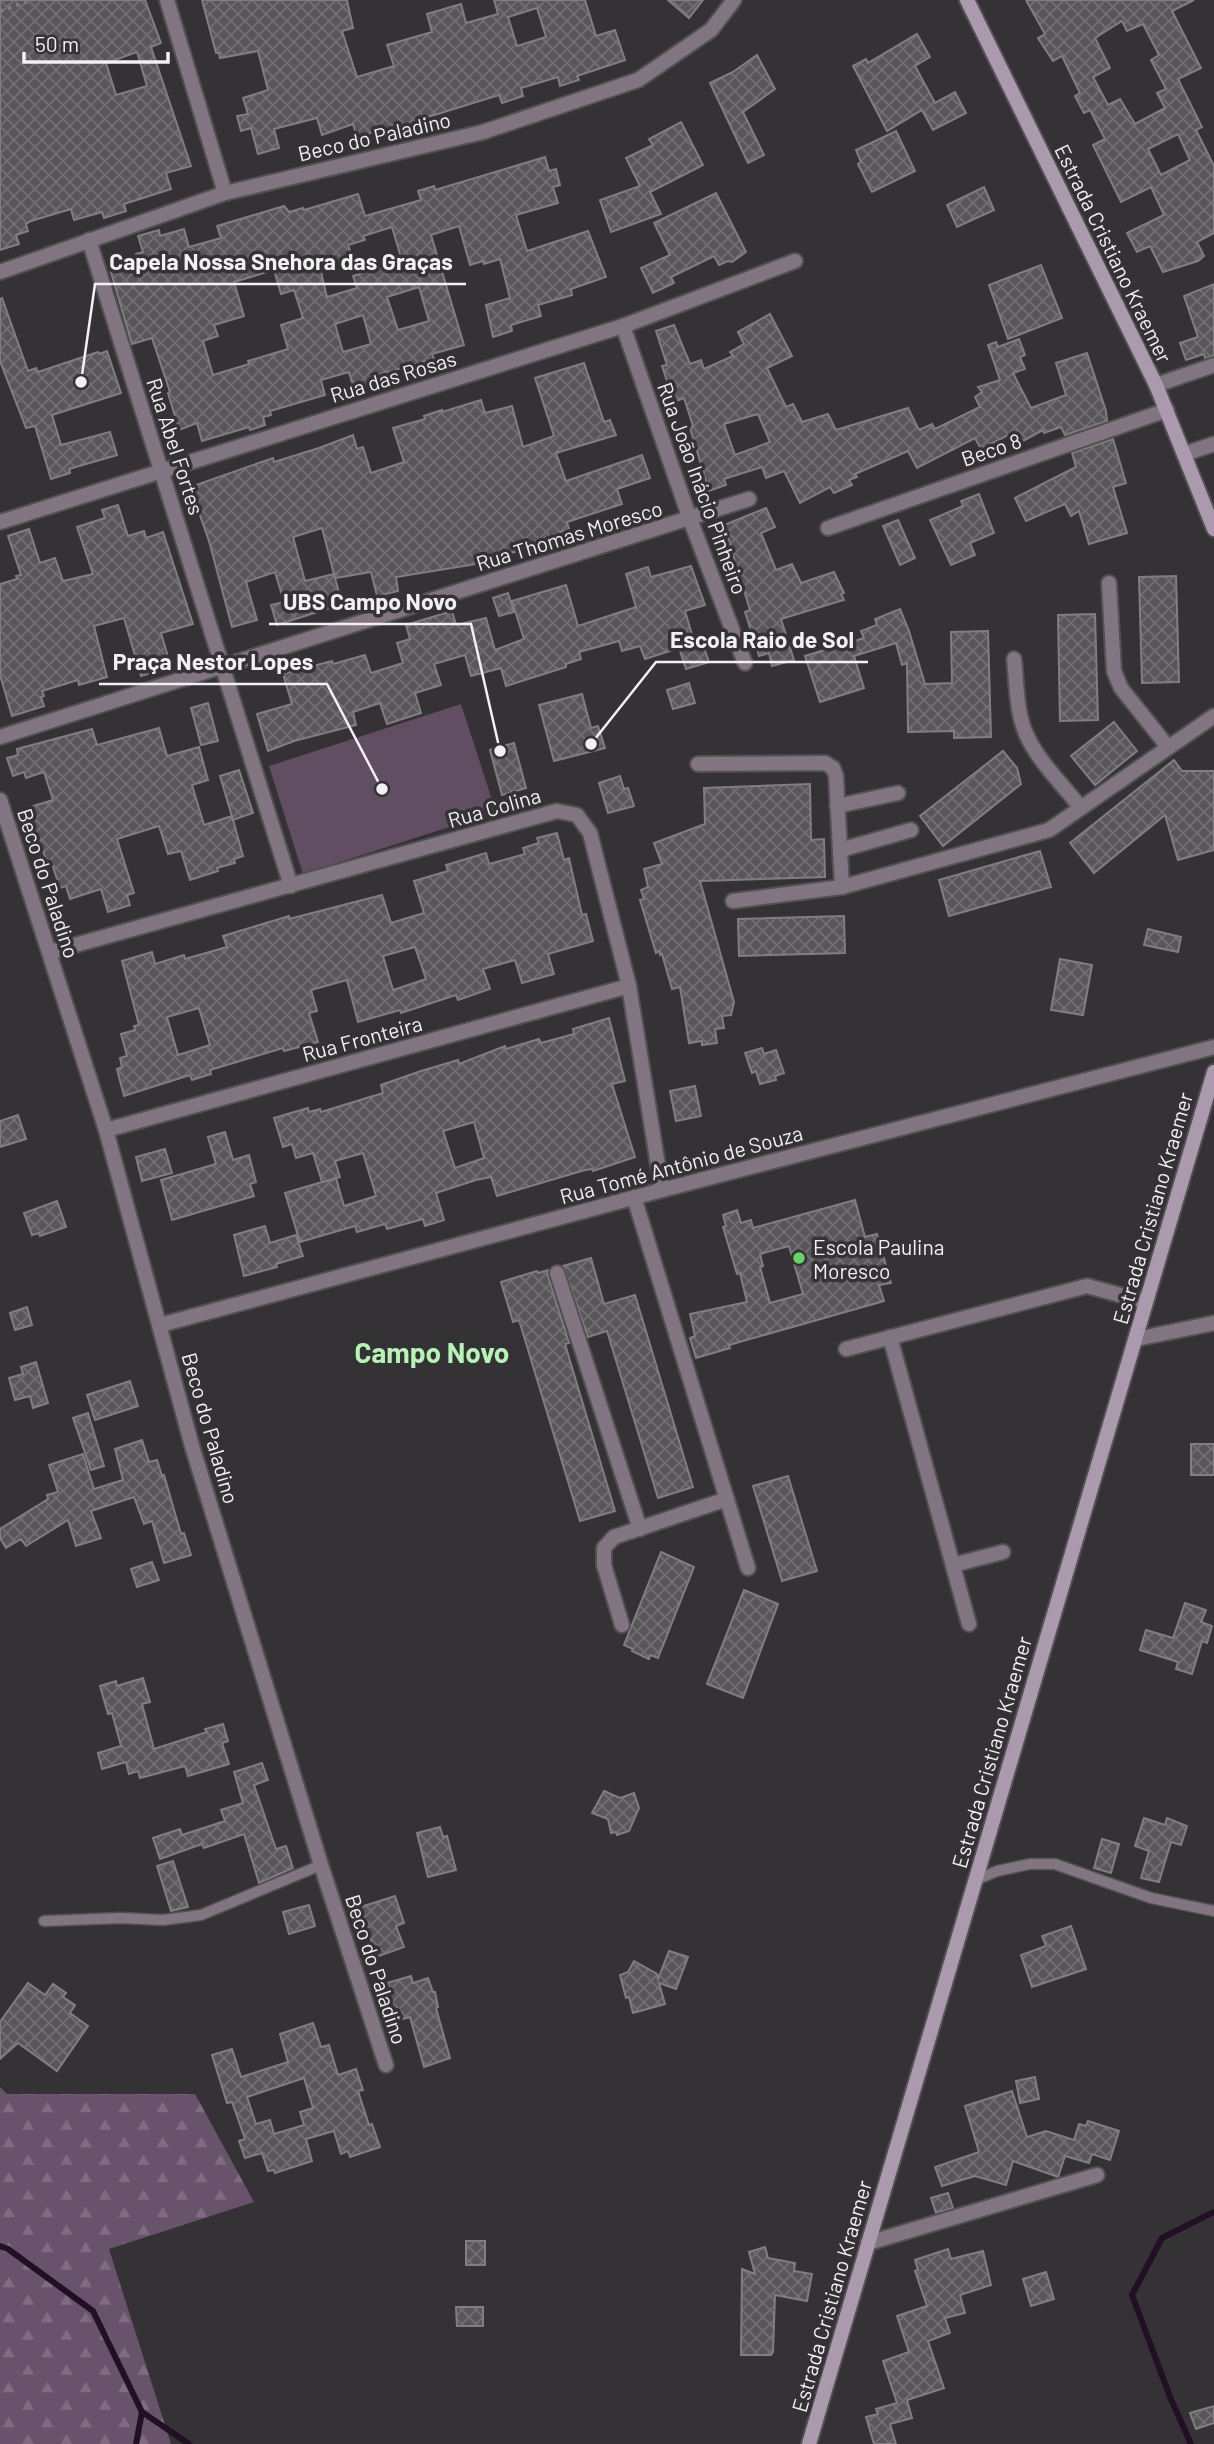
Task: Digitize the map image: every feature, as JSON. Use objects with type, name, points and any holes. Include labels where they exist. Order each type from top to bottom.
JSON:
[{"type":"main road","name":"Estrada Cristiano Kraemer","points":[[967,0],[1156,385],[1214,529]]},
{"type":"main road","name":"Estrada Cristiano Kraemer","points":[[809,2444],[1214,1072]]},
{"type":"street","points":[[167,0],[225,193]]},
{"type":"street","name":"Beco do Paladino","points":[[0,272],[225,193],[483,132],[638,80],[711,30],[734,0]]},
{"type":"street","name":"Rua Abel Fortes","points":[[89,240],[291,887]]},
{"type":"street","name":"Rua das Rosas","points":[[0,522],[623,326],[795,261]]},
{"type":"street","name":"Rua João Inácio Pinheiro","points":[[623,326],[690,519],[745,663]]},
{"type":"street","points":[[1156,385],[1214,365]]},
{"type":"street","name":"Beco 8","points":[[828,528],[1167,410]]},
{"type":"street","points":[[1184,454],[1214,443]]},
{"type":"street","name":"Rua Thomas Moresco","points":[[0,737],[749,499]]},
{"type":"street","points":[[1109,583],[1114,671],[1121,688],[1168,747]]},
{"type":"street","points":[[1014,660],[1019,710],[1027,736],[1081,808]]},
{"type":"street","points":[[733,901],[842,887],[1049,830],[1214,716]]},
{"type":"street","points":[[698,764],[825,763],[833,768],[836,776],[842,887]]},
{"type":"street","points":[[837,806],[898,793]]},
{"type":"street","name":"Beco do Paladino","points":[[0,800],[106,1130],[192,1447],[321,1865],[386,2065]]},
{"type":"street","name":"Rua Colina","points":[[50,952],[556,811],[577,815],[590,833],[629,986],[662,1190]]},
{"type":"street","points":[[840,850],[911,830]]},
{"type":"street","name":"Rua Fronteira","points":[[106,1130],[629,986]]},
{"type":"street","name":"Rua Tomé Antônio de Souza","points":[[160,1325],[662,1190],[1214,1047]]},
{"type":"street","points":[[634,1198],[748,1568]]},
{"type":"street","points":[[557,1273],[640,1529]]},
{"type":"street","points":[[845,1349],[1087,1286],[1146,1302]]},
{"type":"street","points":[[1136,1339],[1214,1323]]},
{"type":"street","points":[[890,1337],[969,1624]]},
{"type":"street","points":[[622,1625],[604,1565],[604,1548],[614,1537],[727,1499]]},
{"type":"street","points":[[953,1565],[1003,1552]]},
{"type":"street","points":[[868,2243],[1097,2175]]},
{"type":"lane","points":[[976,1880],[997,1871],[1030,1864],[1055,1864],[1151,1898],[1214,1911]]},
{"type":"lane","points":[[44,1921],[121,1918],[163,1920],[201,1916],[321,1865]]},
{"type":"path","points":[[0,11],[33,0]]},
{"type":"green space","points":[[0,2087],[7,2094],[195,2094],[254,2202],[109,2249],[171,2444],[0,2444]]},
{"type":"shaded area","points":[[461,704],[496,812],[303,874],[269,766]]},
{"type":"building","points":[[0,0],[145,0],[161,43],[151,47],[191,166],[166,173],[171,189],[124,204],[126,211],[104,218],[102,212],[74,220],[71,209],[31,221],[26,224],[28,231],[16,235],[19,244],[0,250]],"holes":[[[137,52],[147,86],[116,95],[106,63]]]},
{"type":"building","points":[[202,0],[347,0],[353,28],[342,31],[357,77],[394,66],[387,45],[432,32],[427,14],[461,4],[466,23],[498,14],[494,0],[585,0],[596,36],[615,30],[625,60],[577,76],[579,80],[560,86],[558,77],[521,88],[523,96],[502,103],[499,95],[415,121],[416,126],[393,132],[388,128],[357,137],[353,124],[322,135],[317,118],[274,129],[279,148],[258,154],[251,128],[241,131],[237,116],[248,114],[243,98],[268,90],[258,51],[220,58],[219,53],[216,53]],"holes":[[[537,8],[546,37],[517,46],[508,17]]]},
{"type":"building","points":[[668,0],[703,0],[689,18]]},
{"type":"building","points":[[1026,0],[1194,0],[1172,11],[1201,68],[1178,79],[1202,127],[1196,130],[1214,166],[1214,233],[1197,242],[1204,256],[1198,261],[1163,272],[1150,246],[1137,252],[1127,233],[1164,215],[1151,187],[1121,202],[1093,145],[1105,139],[1090,110],[1084,113],[1075,96],[1080,93],[1062,56],[1053,61],[1038,38],[1045,34]],"holes":[[[1122,21],[1127,31],[1143,24],[1159,55],[1151,60],[1166,89],[1157,93],[1165,108],[1135,124],[1120,99],[1108,105],[1093,77],[1110,68],[1095,38]],[[1178,134],[1190,160],[1161,175],[1148,149]]]},
{"type":"building","points":[[917,34],[930,57],[915,66],[935,103],[955,92],[966,113],[933,130],[922,110],[887,131],[853,66],[866,59],[868,63]]},
{"type":"building","points":[[757,55],[775,89],[743,112],[764,155],[748,163],[710,83],[733,72]]},
{"type":"building","points":[[681,122],[703,165],[650,192],[661,214],[611,232],[600,200],[640,186],[626,158],[653,145],[649,139]]},
{"type":"building","points":[[896,131],[915,171],[872,192],[858,164],[861,162],[856,150]]},
{"type":"building","points":[[545,157],[549,171],[556,169],[560,185],[553,187],[558,203],[516,215],[527,251],[588,231],[606,277],[571,289],[572,295],[538,305],[541,316],[511,325],[512,331],[493,337],[486,305],[510,298],[500,259],[470,265],[459,226],[431,235],[464,345],[432,354],[434,359],[380,374],[382,381],[354,389],[349,372],[321,380],[325,395],[270,411],[271,415],[263,417],[265,425],[250,430],[249,427],[202,441],[197,423],[179,430],[152,338],[132,344],[110,269],[138,261],[136,254],[143,252],[138,236],[159,230],[160,236],[184,229],[189,247],[221,238],[217,226],[284,206],[289,212],[303,208],[304,210],[358,194],[365,216],[421,200],[418,191],[434,186],[435,190]],"holes":[[[392,227],[402,261],[353,276],[357,288],[327,297],[320,268],[353,259],[348,245],[365,240],[363,236]],[[274,270],[281,294],[294,290],[303,318],[281,325],[288,349],[213,375],[203,341],[218,336],[214,325],[244,316],[234,282]],[[419,287],[429,321],[398,330],[387,297]],[[363,315],[371,344],[343,352],[335,324]]]},
{"type":"building","points":[[984,187],[994,210],[957,227],[947,205]]},
{"type":"building","points":[[716,193],[746,252],[732,262],[719,265],[714,256],[671,277],[674,283],[653,293],[641,268],[670,255],[654,223]]},
{"type":"building","points":[[1041,265],[1062,318],[1008,339],[989,285]]},
{"type":"building","points":[[1214,284],[1214,356],[1205,358],[1204,354],[1186,360],[1180,343],[1198,337],[1184,296]]},
{"type":"building","points":[[2,298],[28,371],[36,368],[38,372],[107,351],[121,393],[52,415],[61,445],[110,432],[117,455],[69,469],[70,473],[51,479],[35,426],[26,428],[0,361]]},
{"type":"building","points":[[770,314],[792,356],[767,368],[786,407],[793,404],[802,422],[828,414],[836,430],[908,408],[919,430],[932,424],[935,429],[980,407],[975,397],[982,392],[978,387],[1000,380],[988,345],[996,342],[998,347],[1019,339],[1025,355],[1020,357],[1025,369],[1013,373],[1031,408],[1066,395],[1056,363],[1087,353],[1107,421],[1065,435],[1061,427],[1044,433],[1043,430],[1021,442],[1016,431],[981,449],[975,438],[917,468],[908,451],[855,474],[857,477],[849,480],[852,485],[834,493],[830,487],[800,503],[784,471],[766,478],[762,467],[724,479],[726,485],[709,491],[684,398],[674,402],[662,366],[667,365],[656,331],[674,325],[690,364],[701,360],[704,369],[733,356],[730,352],[744,344],[738,332]],"holes":[[[758,414],[770,442],[735,455],[724,424]]]},
{"type":"building","points":[[584,363],[604,422],[610,420],[616,435],[556,453],[566,481],[642,455],[650,478],[617,489],[622,504],[567,522],[569,529],[525,545],[526,549],[488,559],[489,562],[396,577],[398,591],[377,596],[371,572],[335,578],[342,604],[277,625],[271,605],[284,602],[275,572],[246,582],[257,620],[232,627],[209,541],[190,487],[273,458],[274,462],[353,435],[357,449],[363,447],[371,473],[404,462],[393,428],[425,419],[424,416],[442,410],[481,400],[485,413],[512,406],[523,447],[554,436],[535,378]],"holes":[[[322,528],[334,574],[305,581],[293,537]]]},
{"type":"building","points":[[1113,439],[1126,483],[1113,487],[1127,533],[1089,544],[1079,511],[1071,516],[1065,504],[1026,521],[1015,498],[1076,467],[1072,453]]},
{"type":"building","points":[[979,494],[994,533],[970,543],[975,555],[951,565],[930,520],[963,506],[961,501]]},
{"type":"building","points":[[118,505],[128,536],[144,531],[146,538],[163,532],[193,624],[161,633],[171,667],[141,676],[124,618],[94,626],[107,677],[79,685],[78,680],[42,691],[44,706],[12,716],[0,675],[0,584],[17,579],[16,576],[21,575],[8,536],[29,529],[40,563],[55,558],[63,581],[93,574],[77,527],[105,518],[102,510]]},
{"type":"building","points":[[766,508],[775,527],[761,533],[776,570],[792,564],[801,583],[834,572],[844,593],[841,594],[844,600],[781,619],[794,660],[772,666],[769,653],[759,656],[745,612],[750,610],[724,525]]},
{"type":"building","points":[[898,520],[915,558],[900,565],[883,526]]},
{"type":"building","points":[[691,566],[705,605],[685,611],[696,648],[703,645],[709,662],[686,669],[679,648],[645,659],[640,646],[622,651],[619,641],[579,652],[581,659],[566,664],[566,667],[506,686],[501,668],[471,676],[465,655],[434,664],[441,685],[415,693],[421,713],[387,724],[380,703],[353,712],[356,725],[294,741],[268,751],[257,714],[292,704],[283,674],[365,655],[371,673],[403,663],[397,643],[410,639],[406,625],[452,611],[456,625],[486,618],[495,650],[524,639],[512,601],[566,585],[578,626],[636,607],[626,574],[648,567],[651,577]]},
{"type":"building","points":[[1176,576],[1179,682],[1142,683],[1139,577]]},
{"type":"building","points":[[508,593],[514,612],[499,616],[493,598]]},
{"type":"building","points":[[900,609],[925,684],[952,683],[951,632],[988,631],[991,737],[954,738],[954,731],[908,732],[907,663],[902,665],[896,643],[854,656],[864,688],[820,702],[805,656],[864,638],[861,631],[877,625],[875,619]]},
{"type":"building","points":[[1095,614],[1098,720],[1060,721],[1058,615]]},
{"type":"building","points":[[689,683],[695,703],[673,709],[667,690]]},
{"type":"building","points":[[582,694],[591,728],[598,726],[605,748],[554,761],[539,705]]},
{"type":"building","points":[[208,703],[218,741],[201,745],[191,708]]},
{"type":"building","points":[[1114,722],[1137,751],[1095,785],[1071,756]]},
{"type":"building","points":[[159,728],[167,756],[199,747],[208,780],[192,785],[204,825],[232,816],[243,856],[234,859],[235,863],[217,868],[218,871],[190,880],[181,851],[168,854],[159,826],[117,839],[134,893],[127,895],[130,905],[108,912],[101,889],[70,899],[66,886],[60,888],[51,861],[47,862],[27,808],[53,800],[44,772],[26,778],[24,772],[13,776],[7,758],[18,755],[17,749],[92,729],[97,745]]},
{"type":"building","points":[[514,743],[526,788],[502,795],[490,750]]},
{"type":"building","points":[[1003,751],[1017,768],[1021,784],[943,846],[920,816]]},
{"type":"building","points":[[1174,760],[1182,771],[1214,771],[1214,850],[1178,860],[1165,815],[1094,873],[1070,843]]},
{"type":"building","points":[[239,770],[253,813],[233,820],[220,776]]},
{"type":"building","points":[[620,776],[624,789],[628,788],[634,806],[608,813],[599,783]]},
{"type":"building","points":[[810,784],[811,840],[824,839],[825,877],[700,881],[734,1002],[731,1015],[722,1016],[724,1028],[715,1029],[717,1043],[689,1043],[680,987],[672,989],[662,954],[660,955],[660,951],[656,953],[640,900],[644,899],[641,890],[648,887],[644,869],[662,864],[654,843],[705,824],[704,788]]},
{"type":"building","points":[[557,833],[564,860],[569,858],[582,915],[586,914],[593,941],[548,954],[554,974],[522,983],[515,960],[483,969],[490,989],[458,1000],[456,995],[401,1013],[400,1010],[358,1022],[347,980],[311,990],[317,1011],[309,1013],[318,1042],[284,1051],[283,1048],[210,1070],[211,1074],[192,1080],[190,1075],[124,1096],[117,1069],[122,1067],[120,1058],[127,1056],[121,1034],[135,1030],[134,1026],[139,1025],[122,961],[152,952],[155,964],[184,955],[185,959],[227,947],[223,936],[289,916],[289,919],[382,895],[391,923],[424,913],[414,881],[448,871],[446,865],[486,853],[489,864],[525,854],[523,848],[539,843],[537,838]],"holes":[[[415,947],[426,979],[393,990],[383,956]],[[199,1008],[210,1045],[178,1055],[167,1017]]]},
{"type":"building","points":[[1040,851],[1051,887],[949,916],[939,880]]},
{"type":"building","points":[[844,916],[845,953],[739,956],[738,919]]},
{"type":"building","points":[[1148,929],[1181,937],[1178,952],[1144,945]]},
{"type":"building","points":[[1060,959],[1092,965],[1083,1015],[1051,1010]]},
{"type":"building","points":[[609,1018],[625,1081],[612,1084],[635,1157],[497,1196],[491,1177],[476,1180],[436,1193],[444,1220],[425,1226],[423,1219],[387,1229],[385,1224],[357,1232],[355,1226],[300,1242],[285,1193],[322,1182],[313,1153],[296,1158],[292,1144],[283,1147],[274,1118],[308,1108],[309,1112],[320,1109],[321,1112],[383,1093],[381,1085],[421,1071],[458,1060],[459,1064],[505,1046],[506,1049],[539,1039],[541,1043],[574,1034],[573,1029]],"holes":[[[474,1122],[484,1158],[455,1168],[443,1131]],[[363,1153],[376,1196],[344,1206],[336,1178],[340,1177],[335,1161]]]},
{"type":"building","points":[[762,1048],[764,1054],[776,1050],[784,1073],[775,1076],[776,1080],[760,1084],[756,1071],[752,1073],[745,1053]]},
{"type":"building","points":[[695,1086],[701,1116],[676,1121],[670,1091]]},
{"type":"building","points":[[18,1115],[26,1139],[0,1147],[0,1121]]},
{"type":"building","points":[[225,1132],[233,1160],[249,1155],[256,1182],[250,1184],[254,1196],[172,1220],[161,1180],[216,1164],[208,1137]]},
{"type":"building","points":[[165,1149],[172,1173],[142,1181],[136,1157]]},
{"type":"building","name":"Escola Paulina Moresco","points":[[855,1200],[865,1237],[877,1234],[891,1283],[879,1285],[884,1301],[729,1345],[730,1348],[696,1358],[690,1338],[695,1336],[690,1314],[747,1302],[740,1273],[737,1274],[723,1227],[726,1226],[723,1215],[737,1210],[741,1223],[751,1220],[753,1228]],"holes":[[[789,1246],[803,1294],[770,1303],[760,1267],[763,1266],[760,1254]]]},
{"type":"building","points":[[57,1201],[66,1227],[40,1236],[39,1233],[32,1235],[24,1213]]},
{"type":"building","points":[[265,1226],[270,1243],[296,1235],[303,1256],[244,1276],[234,1235]]},
{"type":"building","points":[[591,1258],[604,1304],[635,1295],[693,1487],[658,1498],[607,1331],[588,1337],[563,1266]]},
{"type":"building","points":[[548,1270],[569,1343],[565,1344],[615,1511],[580,1521],[519,1320],[513,1322],[501,1282]]},
{"type":"building","points":[[27,1307],[32,1325],[15,1330],[10,1313]]},
{"type":"building","points":[[36,1362],[48,1403],[33,1408],[30,1396],[15,1400],[9,1378],[23,1374],[21,1367]]},
{"type":"building","points":[[130,1381],[138,1406],[95,1420],[87,1395]]},
{"type":"building","points":[[88,1413],[104,1466],[91,1470],[73,1418]]},
{"type":"building","points":[[142,1440],[149,1462],[157,1460],[162,1476],[164,1475],[181,1534],[184,1533],[191,1555],[164,1563],[152,1521],[144,1524],[134,1497],[91,1511],[101,1538],[76,1546],[68,1520],[26,1546],[21,1539],[6,1548],[0,1538],[0,1529],[48,1499],[47,1495],[58,1492],[49,1465],[83,1454],[94,1489],[123,1480],[115,1449]]},
{"type":"building","points":[[1191,1444],[1214,1444],[1214,1475],[1191,1475]]},
{"type":"building","points":[[788,1476],[817,1571],[782,1581],[753,1486]]},
{"type":"building","points":[[661,1552],[694,1567],[658,1658],[650,1655],[649,1659],[624,1645]]},
{"type":"building","points":[[152,1562],[159,1580],[137,1587],[131,1569]]},
{"type":"building","points":[[744,1590],[778,1604],[743,1698],[707,1684]]},
{"type":"building","points":[[1185,1603],[1206,1610],[1201,1622],[1212,1626],[1207,1643],[1202,1641],[1192,1674],[1176,1669],[1178,1662],[1140,1650],[1146,1630],[1173,1638]]},
{"type":"building","points":[[143,1678],[150,1702],[142,1704],[154,1749],[223,1724],[228,1741],[222,1743],[229,1764],[188,1776],[185,1766],[140,1778],[138,1771],[129,1774],[126,1762],[102,1769],[98,1753],[121,1746],[112,1713],[108,1714],[100,1686],[116,1681],[117,1686]]},
{"type":"building","points":[[262,1763],[268,1780],[254,1785],[276,1849],[286,1846],[293,1868],[259,1883],[244,1834],[204,1848],[202,1844],[160,1859],[153,1838],[180,1829],[182,1835],[225,1821],[221,1810],[243,1803],[234,1772]]},
{"type":"building","points":[[604,1791],[620,1798],[634,1793],[639,1808],[629,1831],[617,1835],[616,1832],[611,1833],[608,1819],[592,1813]]},
{"type":"building","points":[[1144,1818],[1165,1825],[1167,1818],[1187,1826],[1181,1845],[1171,1842],[1159,1882],[1141,1878],[1149,1851],[1135,1846]]},
{"type":"building","points":[[440,1827],[443,1837],[447,1836],[456,1870],[428,1877],[417,1833]]},
{"type":"building","points":[[1102,1839],[1119,1844],[1111,1873],[1094,1868]]},
{"type":"building","points":[[173,1861],[188,1907],[171,1911],[157,1866]]},
{"type":"building","points":[[395,1896],[404,1923],[396,1926],[404,1947],[376,1957],[361,1907]]},
{"type":"building","points":[[309,1905],[315,1926],[289,1934],[283,1912]]},
{"type":"building","points":[[1071,1926],[1086,1969],[1032,1987],[1021,1955],[1046,1946],[1042,1936]]},
{"type":"building","points":[[669,1951],[688,1957],[676,1989],[659,1983],[665,2004],[633,2013],[620,1975],[628,1972],[634,1961],[657,1974],[658,1979]]},
{"type":"building","points":[[411,1976],[413,1983],[428,1978],[435,1992],[436,2008],[450,2058],[424,2067],[410,2017],[396,2021],[384,1984]]},
{"type":"building","points":[[28,1983],[45,1995],[53,1984],[66,1993],[63,1997],[75,2005],[70,2013],[88,2026],[57,2071],[18,2043],[0,2059],[0,2022]]},
{"type":"building","points":[[313,2023],[321,2047],[329,2045],[338,2075],[356,2069],[363,2090],[358,2091],[369,2125],[372,2124],[380,2147],[350,2157],[348,2151],[341,2154],[334,2131],[306,2139],[312,2161],[275,2173],[274,2170],[268,2171],[262,2153],[245,2158],[239,2141],[245,2139],[232,2102],[227,2103],[212,2055],[232,2049],[241,2077],[288,2062],[280,2034]],"holes":[[[304,2078],[313,2108],[300,2112],[304,2125],[274,2134],[270,2120],[256,2124],[247,2097]]]},
{"type":"building","points":[[1035,2077],[1039,2099],[1020,2103],[1016,2081]]},
{"type":"building","points":[[1012,2091],[1027,2137],[1046,2131],[1074,2140],[1079,2124],[1086,2126],[1088,2121],[1119,2131],[1110,2160],[1092,2154],[1089,2163],[1065,2156],[1058,2177],[1013,2161],[1006,2185],[975,2176],[942,2186],[935,2167],[979,2152],[965,2106]]},
{"type":"building","points":[[948,2193],[953,2208],[936,2213],[931,2198]]},
{"type":"building","points":[[466,2241],[485,2241],[485,2265],[466,2265]]},
{"type":"building","points":[[765,2247],[768,2258],[795,2263],[794,2271],[812,2274],[807,2301],[775,2295],[773,2352],[771,2355],[741,2355],[742,2269],[755,2274],[749,2252]]},
{"type":"building","points":[[948,2249],[951,2259],[983,2251],[991,2285],[960,2295],[965,2313],[945,2318],[950,2333],[928,2341],[944,2388],[907,2400],[912,2418],[890,2424],[896,2444],[874,2444],[866,2417],[878,2414],[876,2409],[897,2403],[883,2361],[909,2352],[897,2316],[927,2306],[915,2271],[918,2270],[915,2260]]},
{"type":"building","points":[[1046,2272],[1054,2299],[1031,2306],[1023,2279]]},
{"type":"building","points":[[456,2307],[483,2307],[483,2326],[457,2326]]},
{"type":"building","points":[[1214,2406],[1214,2423],[1196,2429],[1190,2413]]},
{"type":"waterway","points":[[1191,2444],[1170,2397],[1132,2295],[1162,2238],[1214,2212]]},
{"type":"waterway","points":[[0,2246],[8,2249],[93,2311],[142,2412],[136,2444]]},
{"type":"waterway","points":[[142,2412],[189,2444]]},
{"type":"place","name":"Capela Nossa Snehora das Graças","points":[[81,382]]},
{"type":"place","name":"Escola Raio de Sol","points":[[591,744]]},
{"type":"place","name":"UBS Campo Novo","points":[[500,751]]},
{"type":"place","name":"Praça Nestor Lopes","points":[[382,789]]},
{"type":"place","name":"Escola Paulina Moresco","points":[[799,1258]]},
{"type":"district","name":"Campo Novo","points":[[432,1352]]}]
